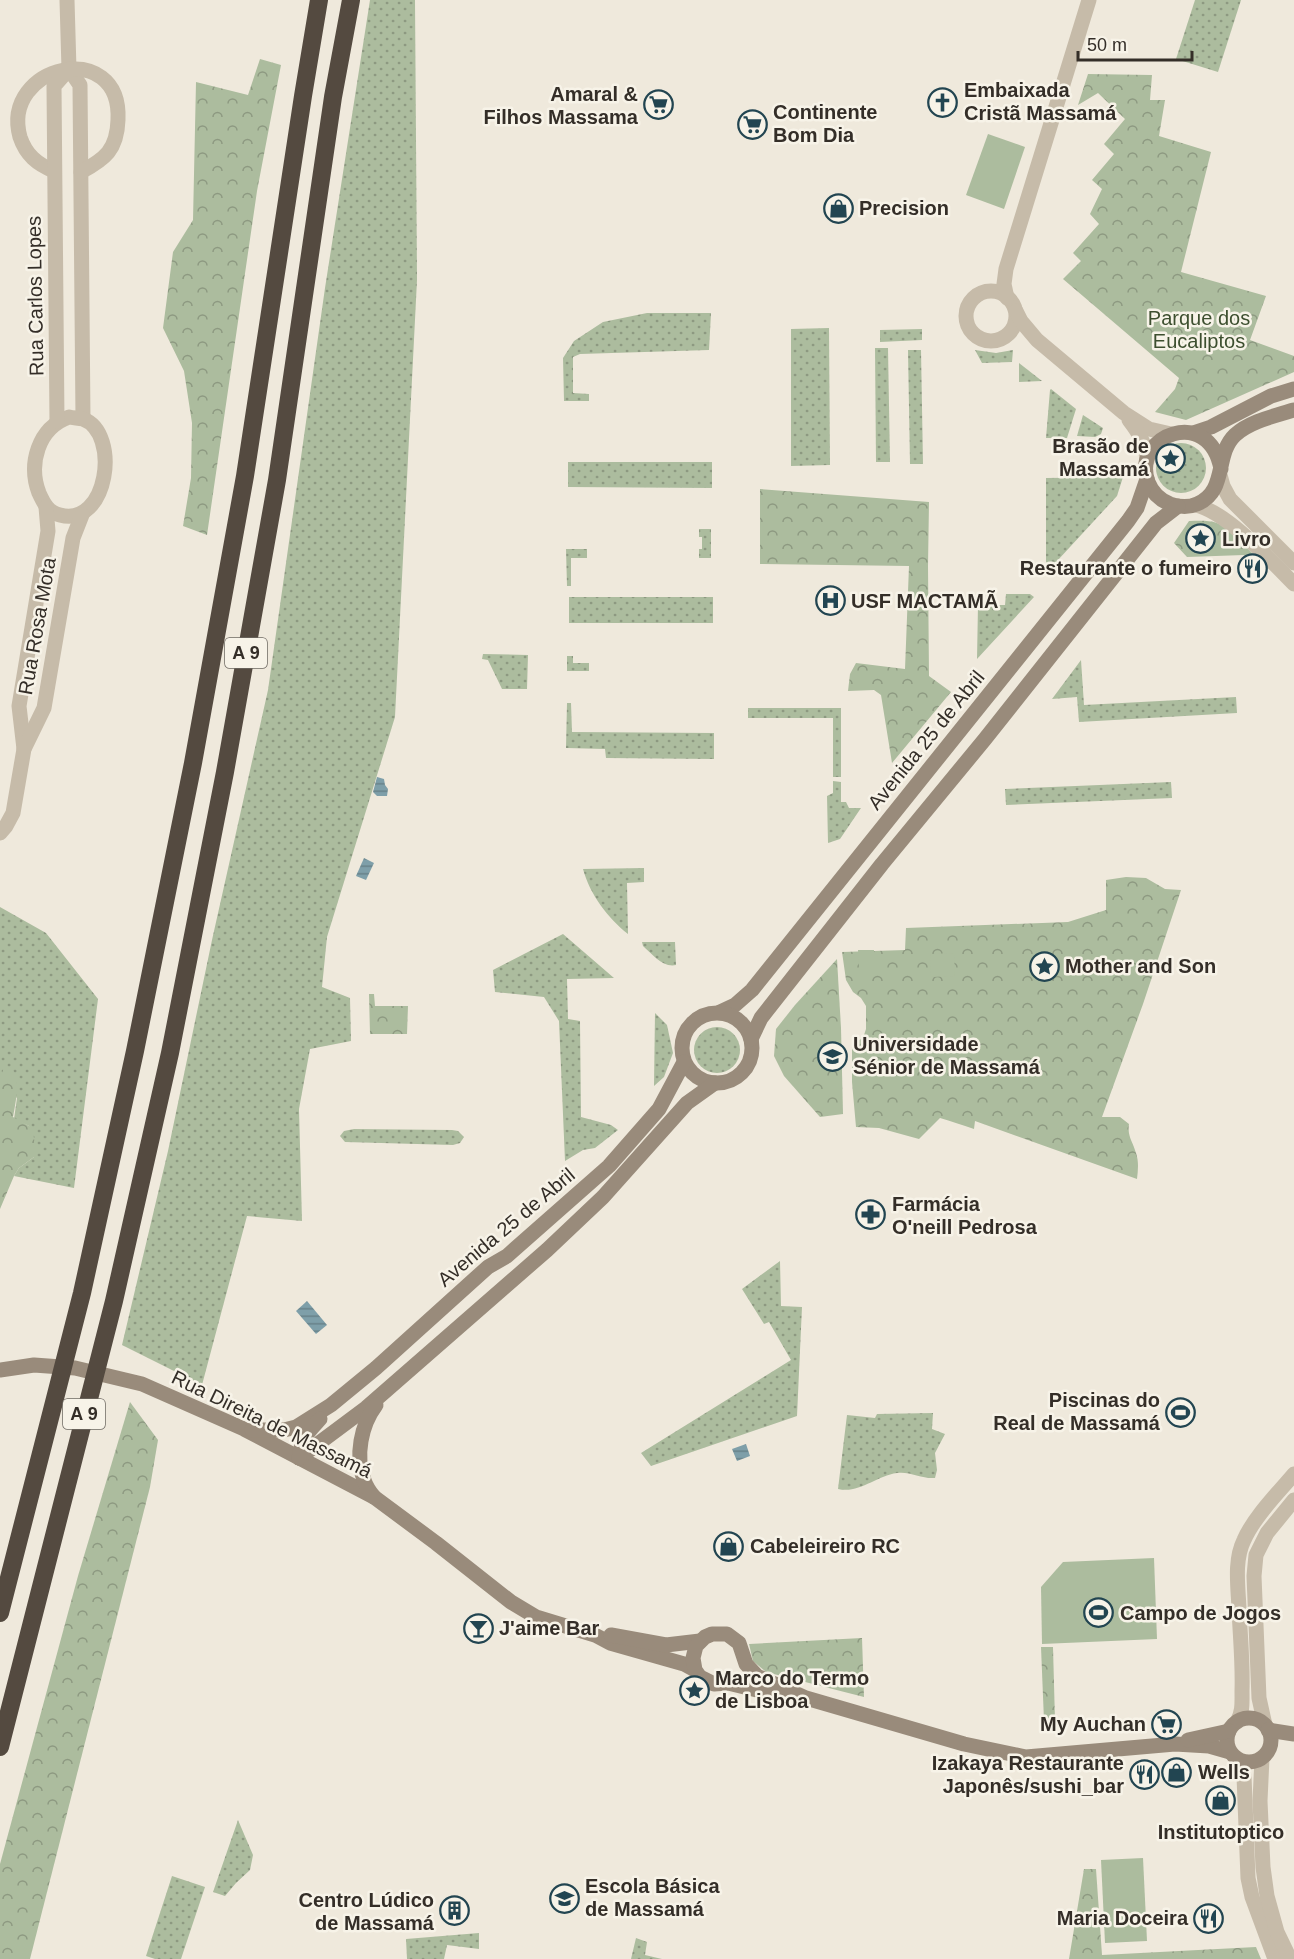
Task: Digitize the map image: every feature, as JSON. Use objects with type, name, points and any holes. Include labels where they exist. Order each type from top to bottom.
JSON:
[{"type":"highway","name":"A 9","points":[[0,1613],[82,1293],[135,1051],[194,763],[245,476],[319,0]]},
{"type":"highway","name":"A 9","points":[[0,1747],[114,1301],[170,1053],[225,772],[277,480],[331,108],[351,0]]},
{"type":"main road","points":[[1192,433],[1211,427],[1271,396],[1294,389]]},
{"type":"main road","points":[[1147,479],[1158,498],[1168,503],[1179,506],[1195,505],[1204,501],[1217,485],[1221,472],[1222,455],[1234,436],[1245,428],[1294,410]]},
{"type":"main road","points":[[1147,461],[1156,444],[1171,434],[1192,433],[1204,438],[1213,446],[1219,457],[1221,472]]},
{"type":"main road","name":"Avenida 25 de Abril","points":[[299,1458],[304,1436],[332,1405],[488,1267],[507,1256],[609,1166],[659,1109],[684,1062],[681,1044],[687,1029],[705,1014],[720,1012],[735,1005],[752,990],[1128,521],[1137,508],[1147,479],[1147,461]]},
{"type":"main road","name":"Avenida 25 de Abril","points":[[299,1458],[366,1408],[582,1217],[687,1103],[715,1083],[724,1083],[743,1072],[749,1064],[752,1053],[751,1039],[761,1018],[1156,523],[1179,506]]},
{"type":"main road","points":[[720,1012],[740,1021],[747,1029],[751,1039]]},
{"type":"main road","points":[[684,1062],[697,1077],[706,1082],[715,1083]]},
{"type":"main road","name":"Rua Direita de Massamá","points":[[0,1370],[34,1365],[75,1368],[142,1384],[244,1429],[374,1497],[511,1602],[537,1617],[595,1635],[610,1643],[684,1664],[695,1670],[706,1681],[714,1684],[729,1683],[765,1692],[806,1698],[964,1744],[1026,1757],[1175,1744]]},
{"type":"main road","name":"Avenida 25 de Abril","points":[[374,1497],[364,1480],[360,1459],[362,1436],[368,1415],[400,1378]]},
{"type":"main road","name":"Avenida 25 de Abril","points":[[244,1429],[270,1431],[290,1429],[332,1405]]},
{"type":"main road","name":"Rua Direita de Massamá","points":[[595,1635],[614,1635],[666,1645],[700,1641],[712,1634],[727,1634],[739,1643],[749,1669],[757,1676],[806,1698]]},
{"type":"main road","points":[[695,1670],[693,1658],[700,1641]]},
{"type":"main road","points":[[729,1683],[741,1672],[744,1655]]},
{"type":"main road","points":[[1175,1744],[1248,1719],[1254,1719],[1266,1728],[1294,1734]]},
{"type":"main road","points":[[1232,1754],[1227,1738],[1233,1726]]},
{"type":"main road","points":[[1266,1728],[1270,1736],[1266,1753]]},
{"type":"main road","points":[[1175,1744],[1209,1746],[1248,1762],[1294,1741]]},
{"type":"street","points":[[67,0],[69,69],[80,85],[83,419]]},
{"type":"street","points":[[1007,298],[1004,276],[1089,0]]},
{"type":"street","name":"Rua Carlos Lopes","points":[[57,421],[54,86],[69,69]]},
{"type":"street","points":[[54,171],[40,165],[24,149],[18,129],[19,110],[25,94],[43,76],[57,70],[78,69],[99,75],[112,89],[119,109],[118,134],[112,149],[104,158],[81,172]]},
{"type":"street","points":[[1004,276],[996,287],[976,297],[970,303],[967,319],[969,327],[973,334],[980,338],[995,341],[1014,332],[1037,340]]},
{"type":"street","points":[[987,292],[1001,294],[1007,298],[1013,304],[1020,321],[1037,340],[1124,413],[1149,429],[1171,434]]},
{"type":"street","points":[[1003,338],[1014,327],[1016,311]]},
{"type":"street","points":[[1124,413],[1143,441],[1147,461]]},
{"type":"street","points":[[69,417],[83,419],[93,426],[99,435],[105,469],[101,488],[94,501],[82,515],[66,517],[54,514],[46,507],[36,483],[37,452],[46,432],[57,421],[69,417]]},
{"type":"street","points":[[1221,472],[1223,486],[1230,499],[1294,563]]},
{"type":"street","points":[[1195,505],[1205,507],[1227,520],[1294,584]]},
{"type":"street","name":"Rua Rosa Mota","points":[[24,748],[19,706],[48,531],[46,507]]},
{"type":"street","name":"Rua Rosa Mota","points":[[24,748],[44,708],[73,538],[82,515]]},
{"type":"street","points":[[0,833],[13,813],[24,748]]},
{"type":"street","points":[[1233,1726],[1242,1709],[1243,1677],[1237,1575],[1239,1555],[1244,1539],[1256,1520],[1294,1474]]},
{"type":"street","points":[[1266,1728],[1259,1698],[1254,1576],[1256,1555],[1267,1533],[1294,1500]]},
{"type":"street","points":[[1266,1753],[1260,1801],[1263,1867],[1267,1896],[1277,1932],[1290,1959]]},
{"type":"street","points":[[1232,1754],[1244,1776],[1248,1878],[1252,1897],[1275,1959]]},
{"type":"green space","points":[[370,0],[415,0],[417,280],[395,717],[327,937],[322,987],[350,998],[351,1041],[310,1049],[299,1109],[302,1221],[247,1216],[202,1385],[122,1345],[168,1151],[268,690],[325,288]]},
{"type":"green space","points":[[1195,0],[1241,0],[1218,72],[1176,59]]},
{"type":"green space","points":[[260,59],[281,65],[257,191],[207,535],[183,526],[191,478],[192,423],[184,371],[163,328],[173,252],[193,220],[196,82],[248,95]]},
{"type":"green space","name":"Parque dos Eucaliptos","points":[[1088,74],[1152,75],[1150,100],[1165,100],[1159,136],[1211,152],[1181,272],[1266,296],[1250,340],[1294,356],[1294,372],[1186,420],[1155,412],[1175,389],[1179,378],[1063,279],[1081,261],[1073,253],[1099,224],[1090,214],[1102,189],[1092,180],[1114,154],[1104,144],[1125,119],[1098,93],[1078,105]]},
{"type":"green space","points":[[988,134],[1025,147],[1004,209],[966,195]]},
{"type":"green space","points":[[647,313],[711,313],[709,350],[580,354],[573,357],[573,393],[589,394],[589,401],[564,401],[563,358],[574,341],[603,322]]},
{"type":"green space","points":[[829,328],[830,465],[791,466],[791,329]]},
{"type":"green space","points":[[922,329],[922,340],[880,342],[880,330]]},
{"type":"green space","points":[[875,348],[888,348],[890,462],[876,462]]},
{"type":"green space","points":[[908,350],[921,350],[923,464],[910,464]]},
{"type":"green space","points":[[975,350],[996,353],[1013,350],[1012,362],[982,363]]},
{"type":"green space","points":[[1019,363],[1042,381],[1019,382]]},
{"type":"green space","points":[[1051,389],[1076,409],[1067,438],[1046,438]]},
{"type":"green space","points":[[1083,415],[1103,428],[1101,434],[1095,437],[1077,436]]},
{"type":"green space","points":[[1181,443],[1190,445],[1201,454],[1206,468],[1204,477],[1195,488],[1181,493],[1172,491],[1161,482],[1156,468],[1158,459],[1167,448]]},
{"type":"green space","points":[[568,462],[712,462],[712,488],[568,487]]},
{"type":"green space","points":[[1123,477],[1117,496],[1058,560],[1055,572],[1046,562],[1046,478]]},
{"type":"green space","points":[[760,489],[929,502],[929,676],[951,692],[892,763],[881,695],[874,690],[848,691],[850,674],[856,663],[905,669],[909,566],[760,564]]},
{"type":"green space","points":[[1189,521],[1210,521],[1223,526],[1260,561],[1256,564],[1244,555],[1187,557],[1174,543]]},
{"type":"green space","points":[[699,529],[711,529],[711,558],[699,558],[702,537],[699,537]]},
{"type":"green space","points":[[566,549],[587,549],[587,558],[571,558],[571,586],[567,586]]},
{"type":"green space","points":[[1006,594],[1030,594],[1034,597],[977,659],[978,605],[1005,605]]},
{"type":"green space","points":[[569,597],[713,597],[713,623],[569,623]]},
{"type":"green space","points":[[483,654],[528,655],[527,689],[502,689],[488,660],[482,659]]},
{"type":"green space","points":[[567,656],[573,656],[573,663],[589,663],[589,671],[567,671]]},
{"type":"green space","points":[[1081,660],[1084,705],[1236,697],[1237,713],[1079,722],[1077,697],[1052,699]]},
{"type":"green space","points":[[567,703],[571,703],[572,732],[714,733],[714,759],[606,758],[605,749],[566,748]]},
{"type":"green space","points":[[748,708],[841,708],[841,777],[833,777],[833,718],[748,718]]},
{"type":"green space","points":[[833,781],[841,782],[841,802],[846,802],[849,808],[861,808],[840,839],[828,843],[827,796],[833,793]]},
{"type":"green space","points":[[1171,782],[1172,798],[1006,805],[1005,789]]},
{"type":"green space","points":[[644,868],[644,882],[627,883],[628,934],[601,905],[590,888],[583,869]]},
{"type":"green space","points":[[1126,877],[1146,878],[1165,889],[1181,890],[1102,1117],[1120,1117],[1129,1124],[1130,1136],[1138,1160],[1137,1179],[975,1121],[974,1129],[940,1118],[919,1139],[879,1128],[856,1127],[852,1082],[852,1044],[863,1038],[866,1029],[866,1006],[846,980],[842,952],[905,950],[906,928],[1068,922],[1106,910],[1106,880]]},
{"type":"green space","points":[[0,907],[46,933],[98,999],[74,1188],[14,1176],[19,1168],[34,1157],[29,1126],[14,1119],[17,1098],[0,1084]]},
{"type":"green space","points":[[563,934],[614,978],[567,979],[568,1019],[580,1021],[581,1117],[611,1125],[618,1130],[595,1148],[583,1150],[565,1161],[559,1021],[544,997],[495,992],[493,970]]},
{"type":"green space","points":[[642,942],[675,942],[676,965],[658,960],[643,946]]},
{"type":"green space","points":[[858,950],[874,950],[874,968],[859,968]]},
{"type":"green space","points":[[954,953],[955,976],[931,977],[930,954]]},
{"type":"green space","points":[[837,959],[843,1114],[820,1117],[784,1076],[774,1056],[776,1029]]},
{"type":"green space","points":[[369,994],[374,994],[375,1006],[408,1006],[407,1034],[370,1034]]},
{"type":"green space","points":[[655,1013],[667,1025],[673,1053],[664,1077],[654,1086]]},
{"type":"green space","points":[[717,1027],[733,1034],[740,1050],[733,1066],[717,1073],[701,1066],[694,1050],[701,1034]]},
{"type":"green space","points":[[4,1067],[13,1071],[17,1080],[13,1117],[29,1126],[33,1131],[36,1153],[19,1168],[0,1209],[0,1080]]},
{"type":"green space","points":[[354,1129],[452,1130],[458,1131],[464,1137],[460,1143],[453,1145],[345,1142],[340,1136],[344,1131]]},
{"type":"green space","points":[[780,1261],[781,1306],[802,1307],[797,1416],[651,1466],[641,1453],[791,1360],[769,1322],[764,1324],[742,1289]]},
{"type":"green space","points":[[130,1402],[158,1440],[150,1487],[30,1959],[0,1959],[0,1864],[78,1576]]},
{"type":"green space","points":[[933,1413],[932,1429],[945,1434],[935,1453],[937,1470],[935,1478],[897,1473],[853,1489],[838,1489],[847,1415],[875,1418],[877,1414]]},
{"type":"green space","name":"Campo de Jogos","points":[[1154,1558],[1157,1639],[1042,1644],[1041,1587],[1063,1562]]},
{"type":"green space","points":[[862,1638],[864,1697],[766,1672],[753,1661],[749,1644]]},
{"type":"green space","points":[[1041,1647],[1053,1647],[1055,1721],[1044,1721]]},
{"type":"green space","points":[[238,1820],[253,1855],[250,1870],[225,1896],[213,1892]]},
{"type":"green space","points":[[1143,1858],[1147,1941],[1105,1943],[1101,1860]]},
{"type":"green space","points":[[1084,1869],[1096,1869],[1102,1955],[1256,1947],[1261,1959],[1069,1959]]},
{"type":"green space","points":[[172,1876],[205,1887],[181,1959],[155,1959],[146,1956]]},
{"type":"green space","points":[[479,1933],[479,1949],[447,1945],[444,1959],[407,1959],[406,1939]]},
{"type":"green space","points":[[636,1938],[647,1942],[645,1955],[662,1959],[631,1959]]},
{"type":"water","points":[[377,777],[384,779],[388,789],[387,796],[377,796],[373,792]]},
{"type":"water","points":[[364,858],[374,863],[366,880],[356,876]]},
{"type":"water","points":[[307,1301],[327,1325],[316,1334],[296,1311]]},
{"type":"water","points":[[746,1444],[750,1456],[737,1461],[732,1449]]},
{"type":"place","name":"Embaixada Cristã Massamá","points":[[943,102]]},
{"type":"place","name":"Amaral & Filhos Massama","points":[[659,105]]},
{"type":"place","name":"Continente Bom Dia","points":[[752,124]]},
{"type":"place","name":"Precision","points":[[838,208]]},
{"type":"place","name":"Brasão de Massamá","points":[[1170,458]]},
{"type":"place","name":"Livro","points":[[1201,539]]},
{"type":"place","name":"Restaurante o fumeiro","points":[[1253,568]]},
{"type":"place","name":"USF MACTAMÃ","points":[[830,601]]},
{"type":"place","name":"Mother and Son","points":[[1044,966]]},
{"type":"place","name":"Universidade Sénior de Massamá","points":[[832,1056]]},
{"type":"place","name":"Farmácia O'neill Pedrosa","points":[[871,1215]]},
{"type":"place","name":"Piscinas do Real de Massamá","points":[[1181,1412]]},
{"type":"place","name":"Cabeleireiro RC","points":[[729,1546]]},
{"type":"place","name":"Campo de Jogos","points":[[1099,1613]]},
{"type":"place","name":"J'aime Bar","points":[[478,1628]]},
{"type":"place","name":"Marco do Termo de Lisboa","points":[[694,1690]]},
{"type":"place","name":"My Auchan","points":[[1167,1724]]},
{"type":"place","name":"Wells","points":[[1177,1772]]},
{"type":"place","name":"Izakaya Restaurante Japonês/sushi_bar","points":[[1145,1775]]},
{"type":"place","name":"Institutoptico","points":[[1221,1801]]},
{"type":"place","name":"Escola Básica de Massamá","points":[[564,1898]]},
{"type":"place","name":"Centro Lúdico de Massamá","points":[[455,1911]]},
{"type":"place","name":"Maria Doceira","points":[[1209,1918]]}]
